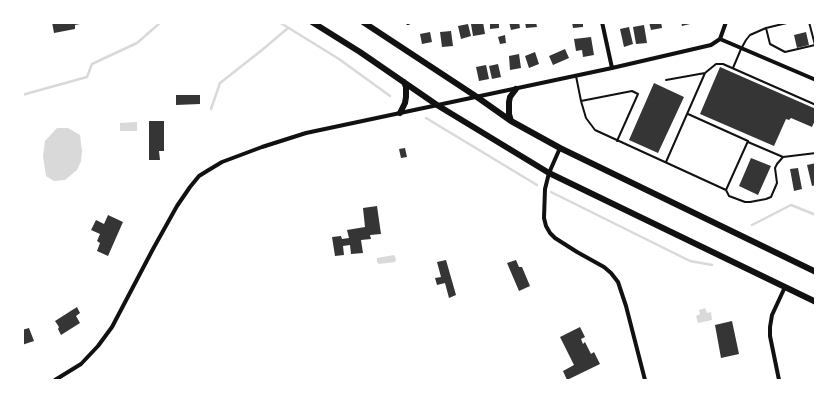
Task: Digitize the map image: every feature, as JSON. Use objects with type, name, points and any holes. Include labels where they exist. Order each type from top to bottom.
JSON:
[{"type":"main road","points":[[312,22],[360,52],[437,105],[549,173],[816,302]]},
{"type":"main road","points":[[363,22],[511,121],[560,148],[816,272]]},
{"type":"main road","points":[[400,113],[406,97],[404,82]]},
{"type":"main road","points":[[511,121],[509,102],[516,89]]},
{"type":"street","points":[[602,22],[612,68]]},
{"type":"street","points":[[55,380],[81,364],[98,346],[112,326],[177,206],[190,187],[206,170],[222,162],[296,136],[711,45],[720,39],[726,22]]},
{"type":"street","points":[[720,39],[816,80]]},
{"type":"street","points":[[560,148],[549,173],[544,196],[546,226],[555,238],[604,267],[611,272],[618,282],[645,380]]},
{"type":"street","points":[[780,380],[770,327],[772,316],[785,287]]},
{"type":"lane","points":[[733,69],[741,49],[750,35],[766,28],[791,22]]},
{"type":"lane","points":[[766,28],[770,44],[785,52],[815,45],[810,22]]},
{"type":"lane","points":[[666,162],[705,73],[716,64],[723,64],[816,105]]},
{"type":"lane","points":[[666,80],[705,73]]},
{"type":"lane","points":[[576,76],[586,118],[595,130],[726,190],[729,196],[745,202],[771,197],[777,183],[775,168],[783,157]]},
{"type":"lane","points":[[581,101],[632,91],[638,94],[617,141]]},
{"type":"lane","points":[[688,114],[783,157],[816,153]]},
{"type":"lane","points":[[726,190],[748,141]]},
{"type":"shaded area","points":[[137,122],[137,131],[120,131],[120,123]]},
{"type":"shaded area","points":[[57,128],[68,128],[80,135],[82,151],[81,161],[77,170],[65,180],[54,181],[46,176],[43,156],[45,141]]},
{"type":"shaded area","points":[[394,255],[395,262],[379,264],[377,262],[377,258]]},
{"type":"shaded area","points":[[705,308],[707,313],[711,312],[712,320],[698,323],[696,316],[700,314],[699,310]]},
{"type":"building","points":[[52,22],[80,22],[80,24],[75,25],[75,29],[54,33]]},
{"type":"building","points":[[483,22],[485,34],[473,36],[471,24]]},
{"type":"building","points":[[490,22],[499,22],[499,28],[490,29]]},
{"type":"building","points":[[509,22],[519,22],[520,28],[511,30]]},
{"type":"building","points":[[525,22],[536,22],[537,27],[526,28]]},
{"type":"building","points":[[572,22],[583,22],[583,27],[573,28]]},
{"type":"building","points":[[649,22],[661,22],[662,28],[651,30]]},
{"type":"building","points":[[681,22],[694,22],[694,23],[682,26]]},
{"type":"building","points":[[468,24],[471,36],[461,39],[458,26]]},
{"type":"building","points":[[644,25],[647,43],[636,44],[633,27]]},
{"type":"building","points":[[629,27],[633,44],[624,47],[620,29]]},
{"type":"building","points":[[451,31],[453,46],[442,47],[440,32]]},
{"type":"building","points":[[430,32],[432,42],[422,44],[420,34]]},
{"type":"building","points":[[806,32],[809,45],[797,48],[794,35]]},
{"type":"building","points":[[505,35],[506,43],[500,44],[498,37]]},
{"type":"building","points":[[591,37],[594,55],[583,57],[582,50],[576,51],[574,39]]},
{"type":"building","points":[[565,49],[569,58],[553,65],[549,56]]},
{"type":"building","points":[[535,52],[539,64],[529,68],[525,56]]},
{"type":"building","points":[[519,54],[521,68],[510,70],[509,56]]},
{"type":"building","points":[[498,64],[501,77],[492,79],[489,66]]},
{"type":"building","points":[[486,65],[489,79],[479,81],[476,67]]},
{"type":"building","points":[[720,67],[816,109],[816,118],[812,127],[791,118],[789,120],[786,119],[774,146],[700,114]]},
{"type":"building","points":[[654,83],[684,97],[658,153],[629,140]]},
{"type":"building","points":[[176,95],[200,95],[200,104],[176,105]]},
{"type":"building","points":[[149,121],[164,121],[164,151],[159,151],[160,160],[149,160]]},
{"type":"building","points":[[405,148],[407,157],[401,158],[399,149]]},
{"type":"building","points":[[751,158],[771,166],[758,195],[739,186]]},
{"type":"building","points":[[816,163],[816,185],[812,186],[807,165]]},
{"type":"building","points":[[798,168],[802,189],[794,191],[790,169]]},
{"type":"building","points":[[377,206],[381,234],[370,235],[371,239],[361,240],[363,253],[351,254],[350,245],[343,246],[344,255],[335,256],[332,237],[341,236],[342,239],[349,238],[347,230],[365,227],[363,208]]},
{"type":"building","points":[[108,215],[123,222],[108,256],[97,251],[100,243],[97,241],[100,234],[91,230],[96,220],[104,224]]},
{"type":"building","points":[[446,260],[456,295],[449,298],[445,283],[437,285],[435,278],[441,277],[437,262]]},
{"type":"building","points":[[516,260],[519,267],[522,267],[530,286],[519,291],[507,263]]},
{"type":"building","points":[[77,307],[80,313],[76,316],[80,323],[61,335],[55,321]]},
{"type":"building","points":[[732,321],[739,354],[721,358],[715,325]]},
{"type":"building","points":[[580,327],[585,337],[581,339],[583,344],[585,342],[591,354],[594,352],[600,364],[567,380],[563,371],[574,365],[560,337]]},
{"type":"building","points":[[29,328],[34,341],[22,345],[22,330]]},
{"type":"waterway","points":[[22,95],[87,77],[92,64],[137,43],[161,22]]},
{"type":"waterway","points":[[279,22],[339,59],[390,96]]},
{"type":"waterway","points":[[211,109],[220,83],[288,28]]},
{"type":"waterway","points":[[426,118],[537,185]]},
{"type":"waterway","points":[[551,192],[690,261],[712,265]]},
{"type":"waterway","points":[[752,225],[791,205],[816,215]]}]
